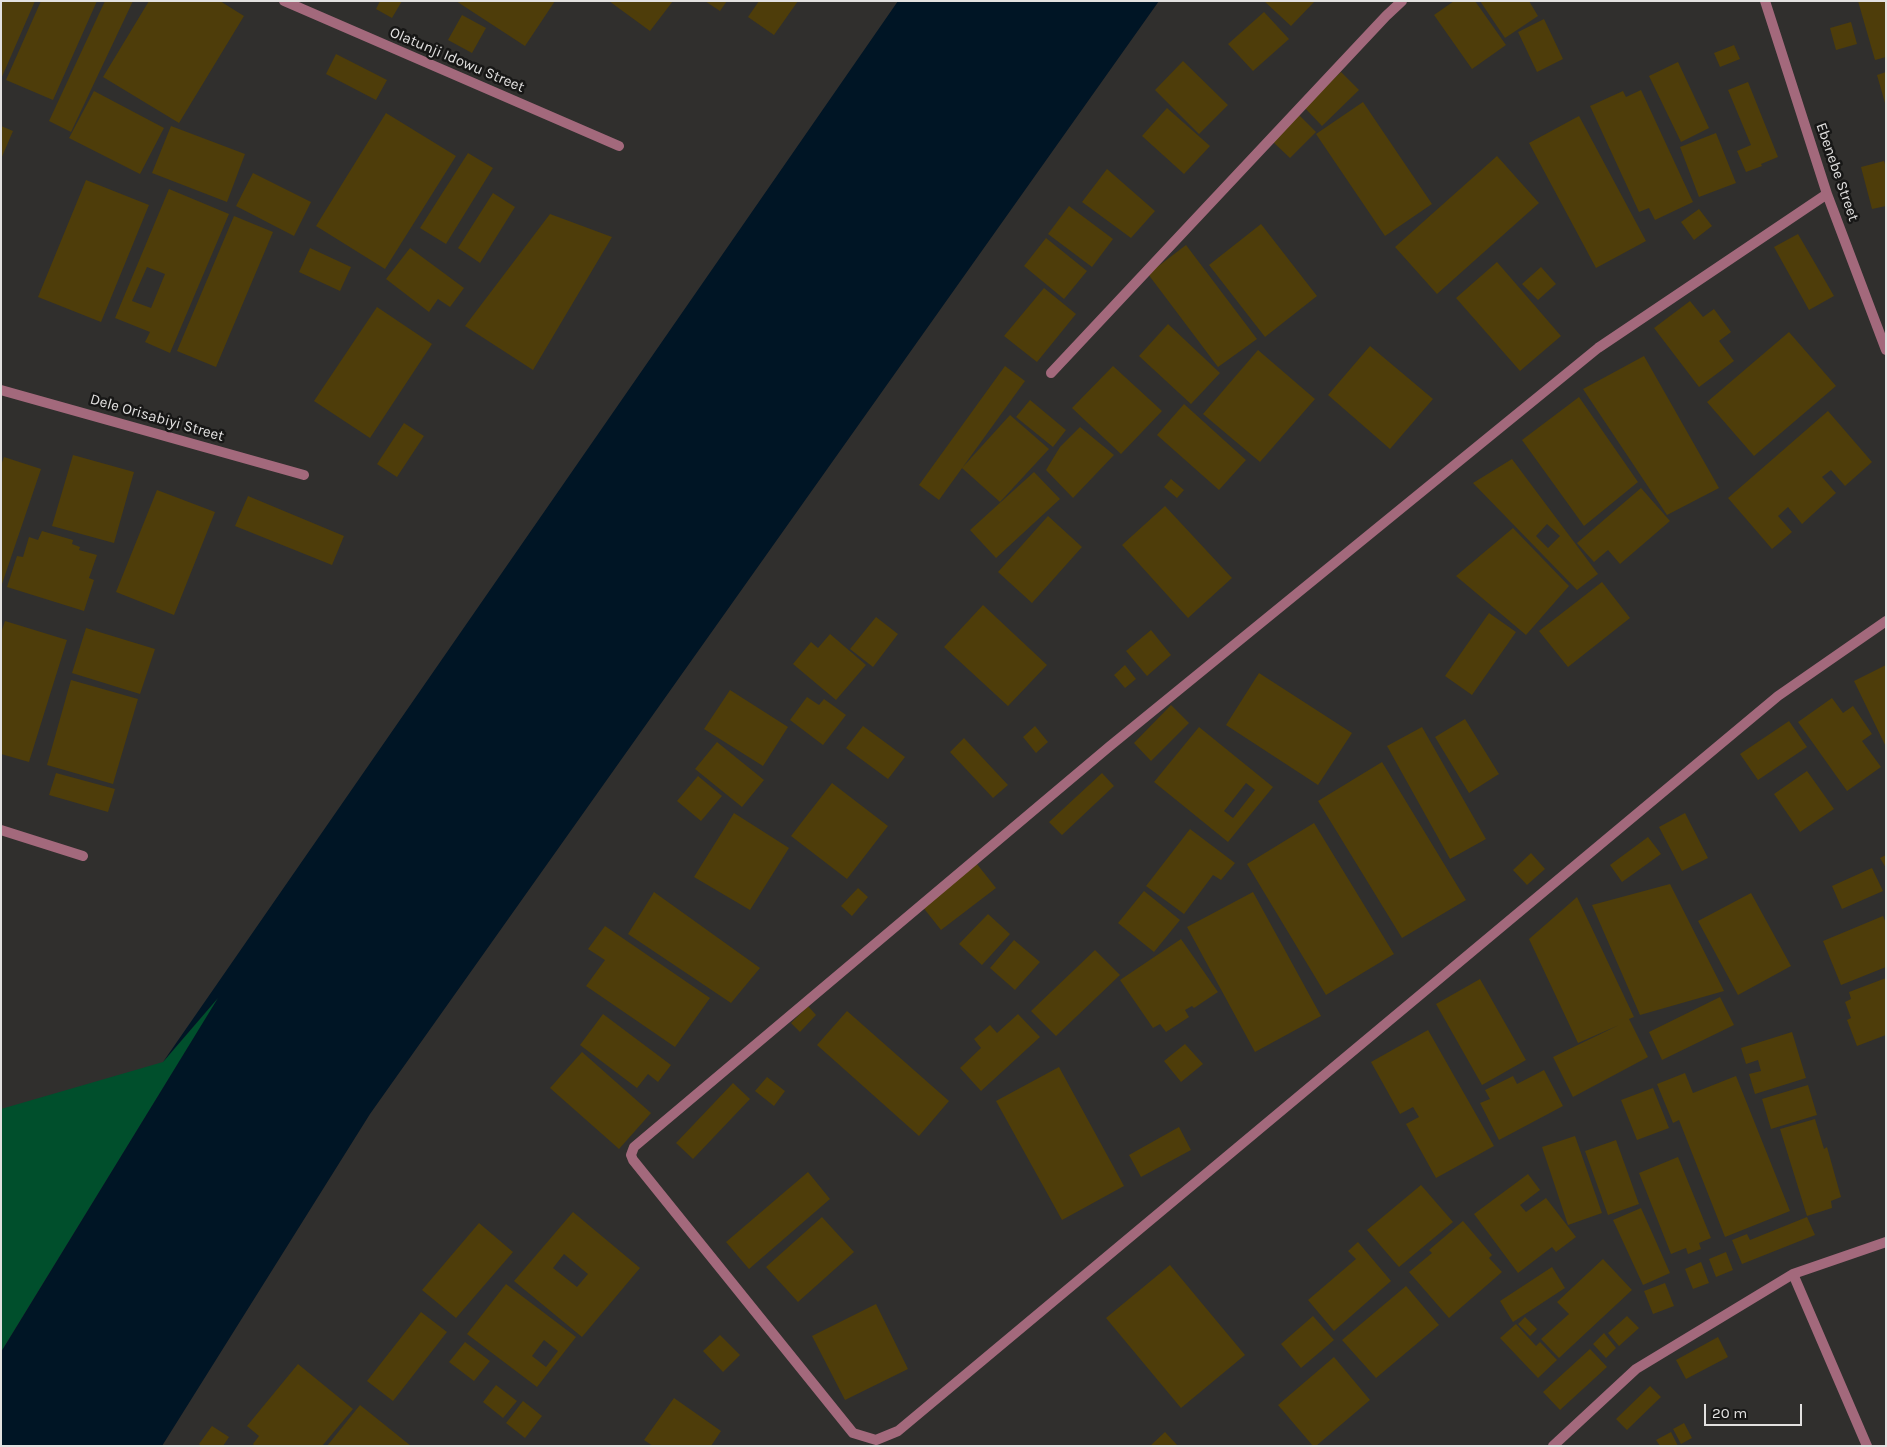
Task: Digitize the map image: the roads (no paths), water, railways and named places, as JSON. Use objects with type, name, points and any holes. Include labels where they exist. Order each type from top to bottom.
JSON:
[{"type":"street","name":"Olatunji Idowu Street","points":[[284,1],[619,146]]},
{"type":"street","points":[[1052,373],[1379,23],[1402,1]]},
{"type":"street","name":"Ebenebe Street","points":[[1765,1],[1827,194],[1886,350]]},
{"type":"street","points":[[1827,194],[1598,348],[1118,739],[728,1067],[634,1147],[631,1155],[633,1160],[853,1433],[876,1440],[898,1431],[1778,696],[1886,621]]},
{"type":"street","name":"Dele Orisabiyi Street","points":[[1,390],[304,475]]},
{"type":"street","points":[[1,830],[83,856]]},
{"type":"street","points":[[1553,1446],[1636,1369],[1793,1274],[1886,1242]]},
{"type":"street","points":[[1793,1274],[1867,1446]]},
{"type":"water","points":[[898,1],[1159,1],[370,1114],[162,1446],[1,1446],[1,1352],[218,998],[163,1062]]}]
